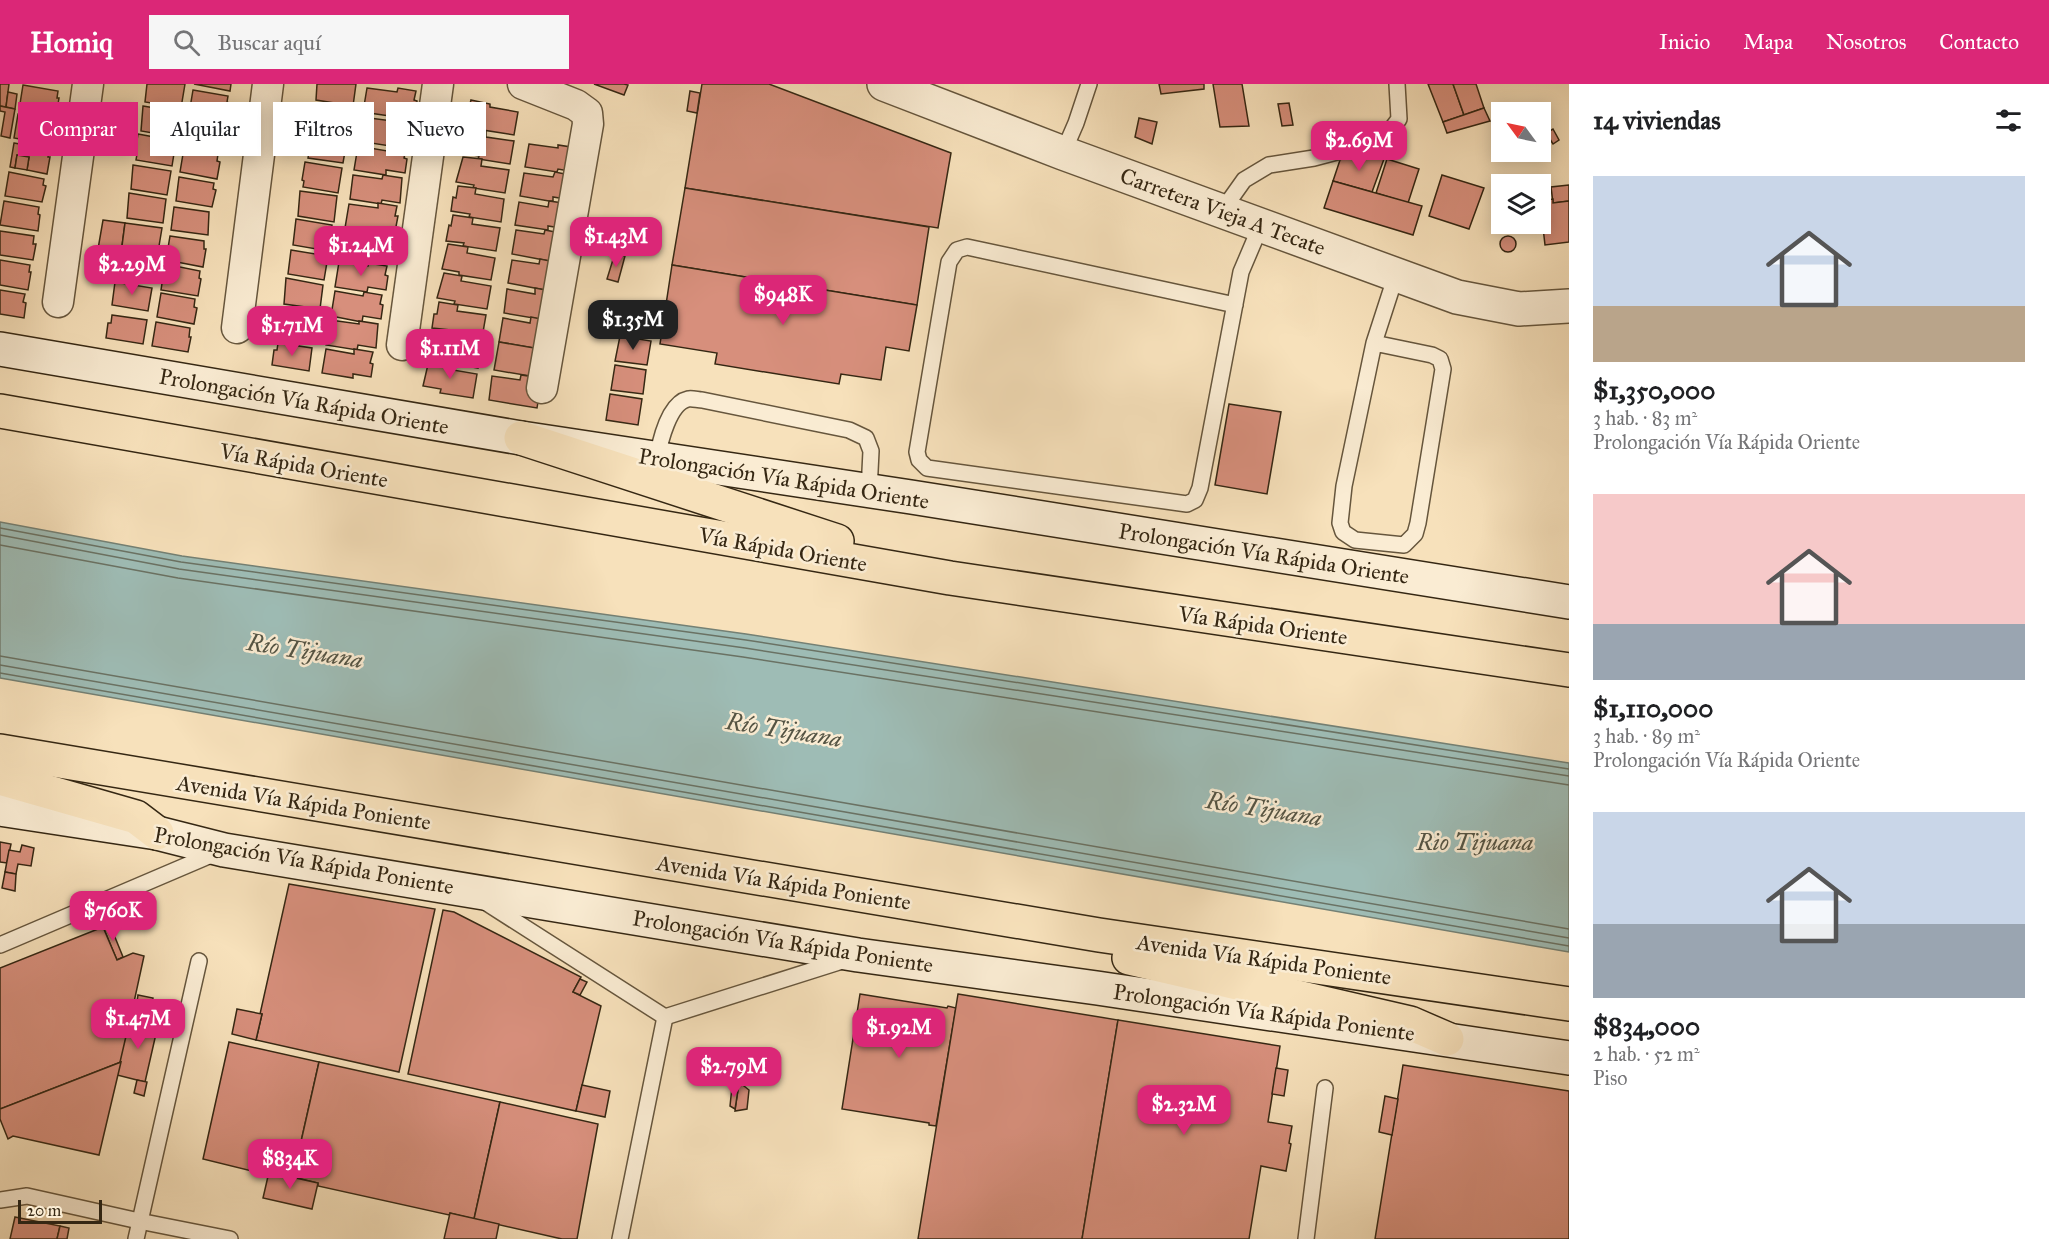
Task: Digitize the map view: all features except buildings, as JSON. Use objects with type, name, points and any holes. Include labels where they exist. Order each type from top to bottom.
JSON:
[{"type":"highway","name":"Vía Rápida Oriente","points":[[0,411],[950,578],[1569,670]]},
{"type":"highway","points":[[521,438],[950,578]]},
{"type":"highway","name":"Avenida Vía Rápida Poniente","points":[[0,751],[1099,934],[1569,1004]]},
{"type":"highway","points":[[0,778],[136,818],[157,833]]},
{"type":"highway","points":[[1099,934],[1130,959],[1410,1023],[1447,1039]]},
{"type":"main road","name":"Carretera Vieja A Tecate","points":[[884,84],[1063,153],[1456,297],[1519,309],[1569,306]]},
{"type":"main road","name":"Prolongación Vía Rápida Oriente","points":[[0,349],[521,438],[1569,602]]},
{"type":"main road","name":"Prolongación Vía Rápida Poniente","points":[[0,809],[157,833],[224,850],[858,955],[1569,1058]]},
{"type":"street","points":[[58,302],[88,84]]},
{"type":"street","points":[[237,328],[268,84]]},
{"type":"street","points":[[402,345],[438,84]]},
{"type":"street","points":[[524,84],[576,105],[587,113],[588,124],[542,388]]},
{"type":"lane","points":[[1063,153],[1077,123],[1089,84]]},
{"type":"lane","points":[[1222,211],[1244,180],[1269,165],[1314,158],[1352,148],[1387,135],[1398,119],[1397,84]]},
{"type":"lane","points":[[1235,305],[967,247],[957,250],[949,262],[917,452],[919,460],[927,468],[1187,504],[1195,500],[1200,488],[1235,305],[1241,272],[1261,225]]},
{"type":"lane","points":[[1374,343],[1432,355],[1440,359],[1443,369],[1418,523],[1415,534],[1404,545],[1355,540],[1343,532],[1340,523],[1344,486],[1374,343],[1396,274]]},
{"type":"lane","points":[[657,458],[660,440],[675,408],[687,399],[702,400],[849,430],[866,438],[871,451],[869,491]]},
{"type":"lane","points":[[0,945],[224,850]]},
{"type":"lane","points":[[464,888],[664,1017]]},
{"type":"lane","points":[[664,1017],[858,955]]},
{"type":"lane","points":[[136,1239],[199,961]]},
{"type":"lane","points":[[620,1239],[664,1017]]},
{"type":"lane","points":[[1306,1239],[1325,1088]]},
{"type":"lane","points":[[0,1200],[27,1196],[230,1239]]},
{"type":"water","name":"Rio Tijuana","points":[[0,522],[182,556],[746,634],[1569,763],[1569,952],[0,678]]},
{"type":"water label","name":"Río Tijuana","points":[[305,651]]},
{"type":"water label","name":"Río Tijuana","points":[[784,730]]},
{"type":"water label","name":"Río Tijuana","points":[[1264,809]]}]
